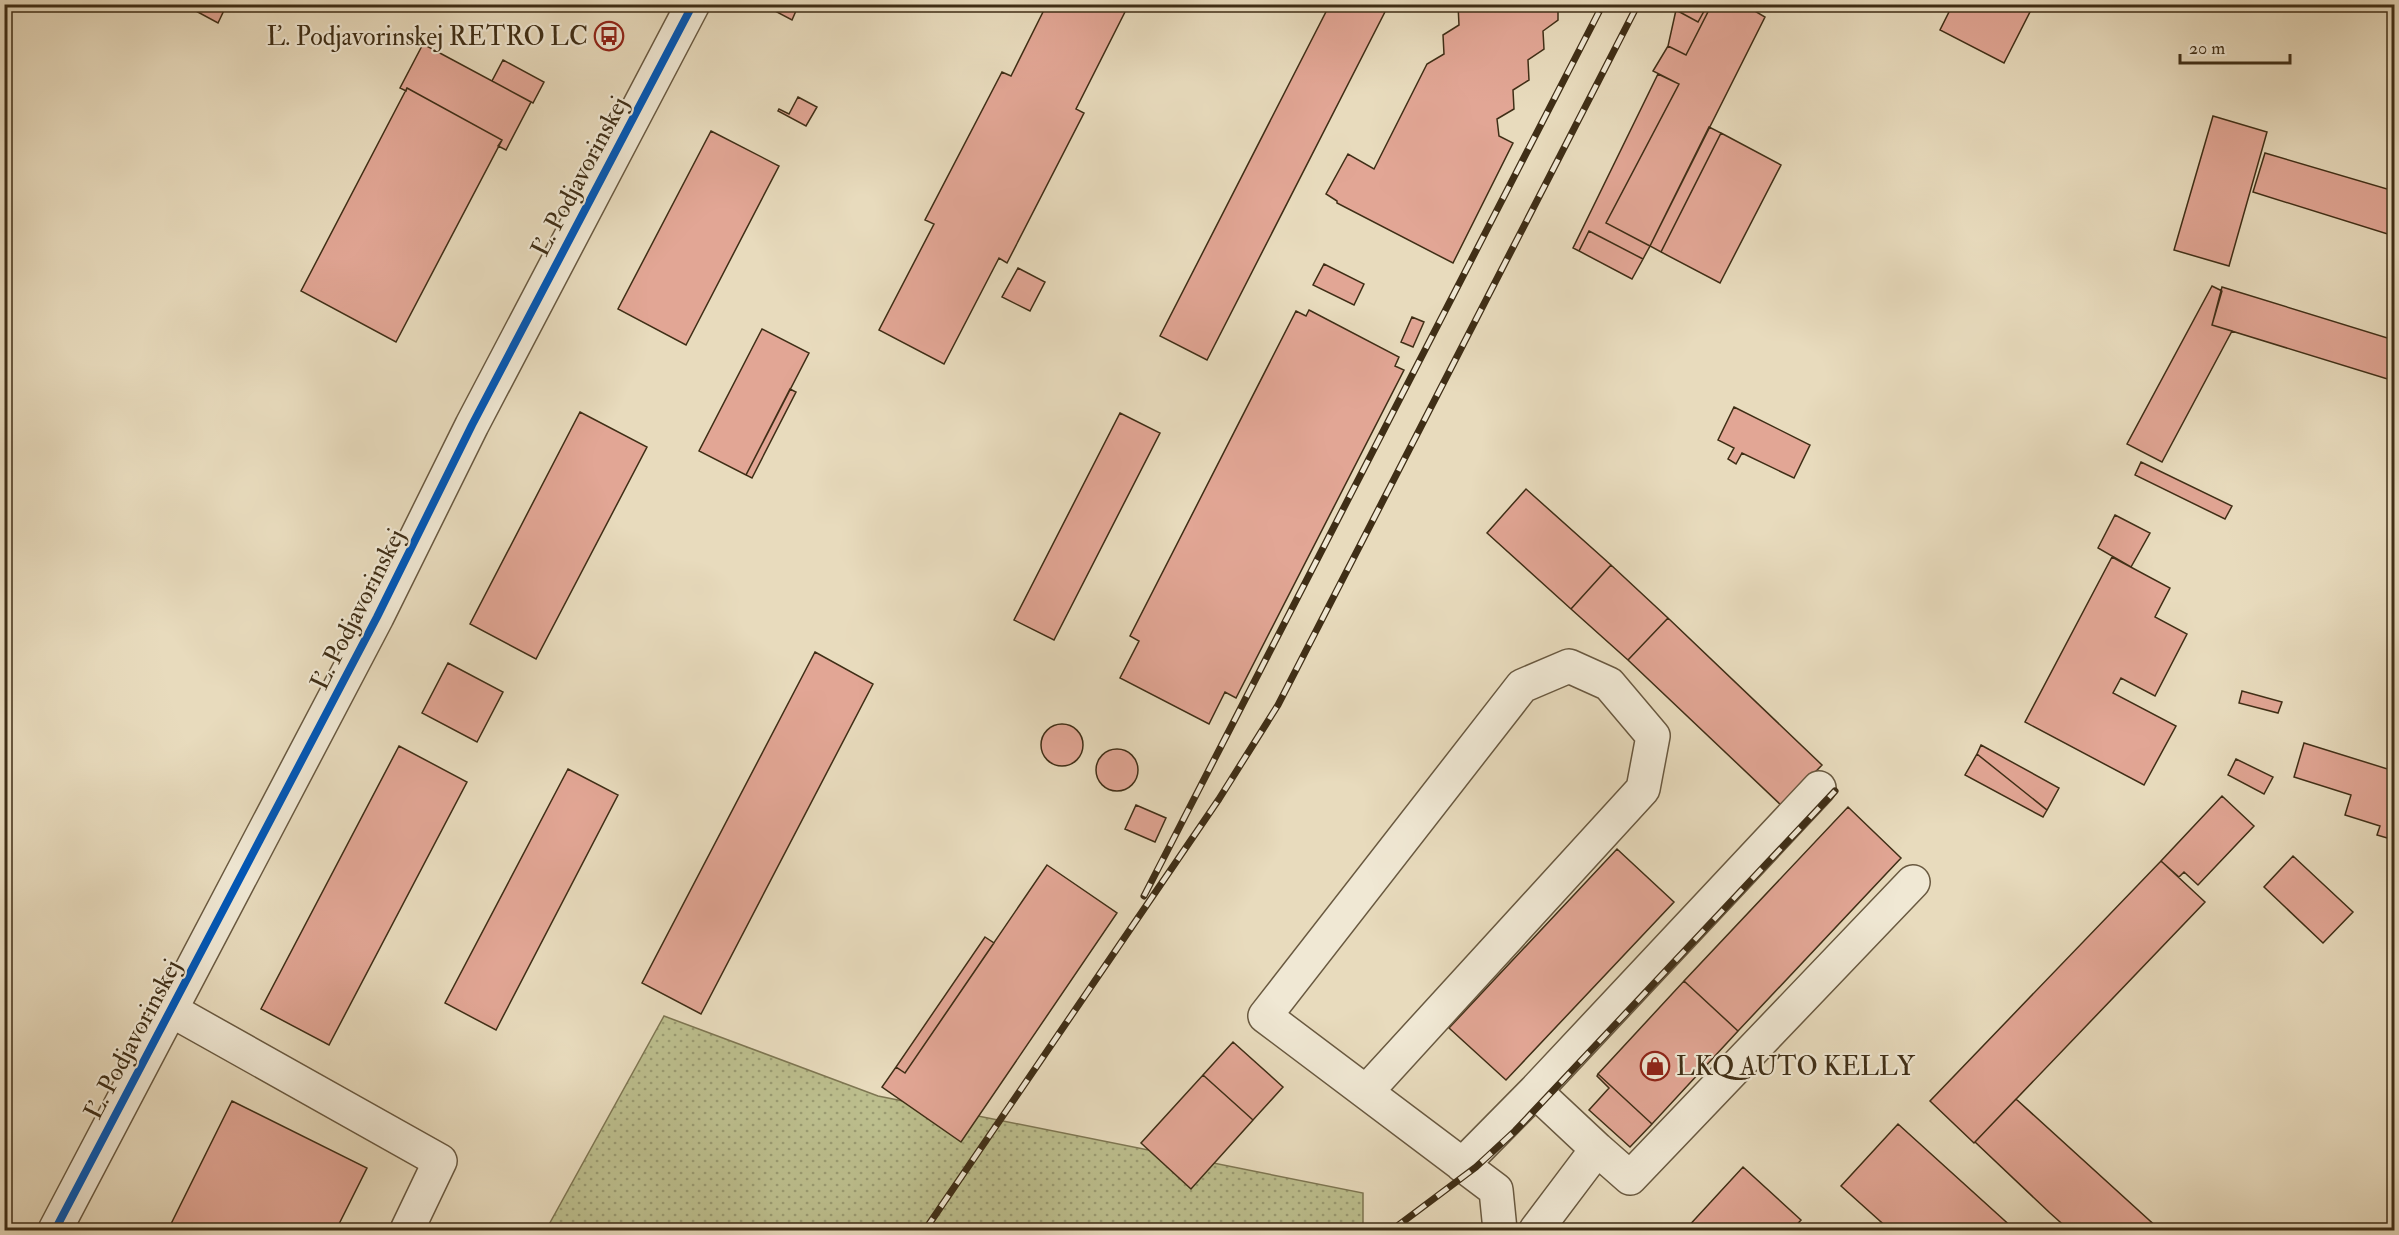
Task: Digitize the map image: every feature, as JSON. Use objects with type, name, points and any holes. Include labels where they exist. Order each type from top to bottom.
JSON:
[{"type":"street","name":"Ľ. Podjavorinskej","points":[[55,1230],[377,617],[472,425],[693,4]]},
{"type":"street","points":[[1366,1092],[1643,789],[1653,736],[1609,684],[1569,666],[1522,686],[1265,1016],[1496,1190],[1500,1230]]},
{"type":"street","points":[[1462,1165],[1535,1091],[1819,788]]},
{"type":"street","points":[[1535,1091],[1630,1178],[1913,882]]},
{"type":"street","points":[[171,1010],[440,1161],[407,1230]]},
{"type":"street","points":[[1536,1230],[1597,1149]]},
{"type":"green space","points":[[664,1016],[878,1096],[1363,1193],[1363,1230],[546,1230]]},
{"type":"building","points":[[183,4],[227,4],[218,23]]},
{"type":"building","points":[[776,4],[799,4],[792,20],[773,10]]},
{"type":"building","points":[[1047,4],[1129,4],[1076,109],[1084,113],[1007,263],[999,258],[944,364],[879,330],[934,224],[925,220],[1002,72],[1011,76]]},
{"type":"building","points":[[1330,4],[1389,4],[1207,360],[1160,336]]},
{"type":"building","points":[[1558,4],[1558,20],[1543,31],[1544,49],[1528,60],[1529,80],[1513,90],[1514,109],[1497,119],[1499,136],[1513,143],[1453,263],[1337,203],[1326,194],[1348,154],[1374,169],[1427,64],[1444,54],[1443,35],[1459,25],[1458,5]]},
{"type":"building","points":[[1679,4],[1708,4],[1698,22],[1676,10]]},
{"type":"building","points":[[1708,4],[1712,4],[1686,55],[1668,46],[1676,10],[1698,22]]},
{"type":"building","points":[[1712,4],[1743,4],[1765,17],[1650,246],[1606,223],[1679,84],[1653,71],[1668,46],[1686,55]]},
{"type":"building","points":[[1953,4],[2034,4],[2004,63],[1940,30]]},
{"type":"building","points":[[423,44],[531,102],[506,150],[498,146],[502,140],[407,88],[406,91],[400,88]]},
{"type":"building","points":[[503,60],[544,82],[533,103],[492,81]]},
{"type":"building","points":[[1658,74],[1679,84],[1606,223],[1650,246],[1643,259],[1589,231],[1579,251],[1573,248]]},
{"type":"building","points":[[407,88],[502,140],[396,342],[301,291]]},
{"type":"building","points":[[798,97],[817,107],[806,126],[778,111],[779,109],[789,114]]},
{"type":"building","points":[[2213,116],[2267,132],[2229,266],[2174,250]]},
{"type":"building","points":[[1709,127],[1721,133],[1661,252],[1650,246]]},
{"type":"building","points":[[711,131],[779,166],[686,345],[618,309]]},
{"type":"building","points":[[1721,133],[1781,165],[1720,283],[1661,252]]},
{"type":"building","points":[[2265,153],[2394,191],[2394,236],[2253,192]]},
{"type":"building","points":[[1589,231],[1643,259],[1632,279],[1579,251]]},
{"type":"building","points":[[1324,264],[1364,284],[1354,305],[1313,285]]},
{"type":"building","points":[[1018,268],[1045,282],[1030,311],[1002,297]]},
{"type":"building","points":[[2212,286],[2222,291],[2212,325],[2232,331],[2162,462],[2127,444]]},
{"type":"building","points":[[2222,287],[2394,340],[2394,381],[2212,325]]},
{"type":"building","points":[[1309,310],[1399,357],[1395,366],[1404,370],[1236,698],[1225,692],[1209,724],[1120,678],[1139,641],[1130,636],[1296,311],[1306,316]]},
{"type":"building","points":[[1412,317],[1424,322],[1413,347],[1401,342]]},
{"type":"building","points":[[762,329],[809,353],[746,475],[699,451]]},
{"type":"building","points":[[790,389],[796,392],[752,478],[746,475]]},
{"type":"building","points":[[1734,407],[1810,445],[1794,478],[1742,453],[1736,464],[1728,459],[1734,448],[1718,440]]},
{"type":"building","points":[[580,412],[647,447],[536,659],[470,624]]},
{"type":"building","points":[[1120,413],[1160,433],[1054,640],[1014,620]]},
{"type":"building","points":[[2141,462],[2232,506],[2225,519],[2135,475]]},
{"type":"building","points":[[1526,489],[1611,565],[1571,609],[1487,533]]},
{"type":"building","points":[[2115,515],[2150,533],[2131,567],[2098,548]]},
{"type":"building","points":[[2112,557],[2170,588],[2155,617],[2187,634],[2155,696],[2121,678],[2113,693],[2176,726],[2144,785],[2025,722]]},
{"type":"building","points":[[1611,565],[1668,618],[1628,660],[1571,609]]},
{"type":"building","points":[[1668,618],[1822,765],[1782,806],[1628,660]]},
{"type":"building","points":[[815,652],[873,684],[701,1014],[642,983]]},
{"type":"building","points":[[448,663],[503,692],[477,742],[422,713]]},
{"type":"building","points":[[2242,691],[2282,702],[2278,713],[2239,703]]},
{"type":"building","points":[[1062,724],[1077,730],[1083,745],[1077,760],[1062,766],[1047,760],[1041,745],[1047,730]]},
{"type":"building","points":[[2304,743],[2394,771],[2394,840],[2377,835],[2380,826],[2345,815],[2351,795],[2294,777]]},
{"type":"building","points":[[1981,745],[2059,788],[2047,810],[1977,754]]},
{"type":"building","points":[[399,746],[467,782],[329,1045],[261,1009]]},
{"type":"building","points":[[1117,749],[1132,755],[1138,770],[1132,785],[1117,791],[1102,785],[1096,770],[1102,755]]},
{"type":"building","points":[[1977,754],[2047,810],[2043,817],[1965,775]]},
{"type":"building","points":[[2236,759],[2273,777],[2264,794],[2228,775]]},
{"type":"building","points":[[568,769],[618,795],[496,1030],[445,1003]]},
{"type":"building","points":[[2222,796],[2254,826],[2198,885],[2184,872],[2179,877],[2161,861]]},
{"type":"building","points":[[1136,805],[1166,818],[1155,842],[1125,829]]},
{"type":"building","points":[[1848,807],[1901,858],[1738,1031],[1684,981]]},
{"type":"building","points":[[1617,849],[1674,902],[1506,1080],[1449,1028]]},
{"type":"building","points":[[2293,856],[2353,912],[2323,943],[2264,887]]},
{"type":"building","points":[[2161,861],[2205,902],[1974,1143],[1930,1101]]},
{"type":"building","points":[[1047,865],[1117,913],[961,1142],[882,1087],[896,1067],[905,1073]]},
{"type":"building","points":[[985,937],[994,943],[905,1073],[896,1067]]},
{"type":"building","points":[[1684,981],[1738,1031],[1652,1124],[1598,1074]]},
{"type":"building","points":[[1233,1042],[1283,1087],[1253,1120],[1203,1075]]},
{"type":"building","points":[[1598,1074],[1652,1124],[1630,1147],[1589,1110],[1609,1088],[1597,1076]]},
{"type":"building","points":[[1203,1075],[1253,1120],[1191,1189],[1141,1143]]},
{"type":"building","points":[[2016,1099],[2160,1230],[2069,1230],[2050,1213],[1975,1142]]},
{"type":"building","points":[[232,1101],[367,1168],[336,1230],[168,1230]]},
{"type":"building","points":[[1898,1124],[2015,1230],[1890,1230],[1841,1186]]},
{"type":"building","points":[[1743,1167],[1801,1220],[1792,1230],[1685,1230]]},
{"type":"railway","points":[[1144,896],[1603,4]]},
{"type":"railway","points":[[925,1230],[1219,799],[1278,705],[1638,4]]},
{"type":"railway","points":[[1392,1230],[1476,1167],[1515,1131],[1835,791]]},
{"type":"cycle path","points":[[55,1230],[377,617],[472,425],[693,4]]},
{"type":"place","name":"Ľ. Podjavorinskej RETRO LC","points":[[609,36]]},
{"type":"place","name":"LKQ AUTO KELLY","points":[[1655,1066]]}]
